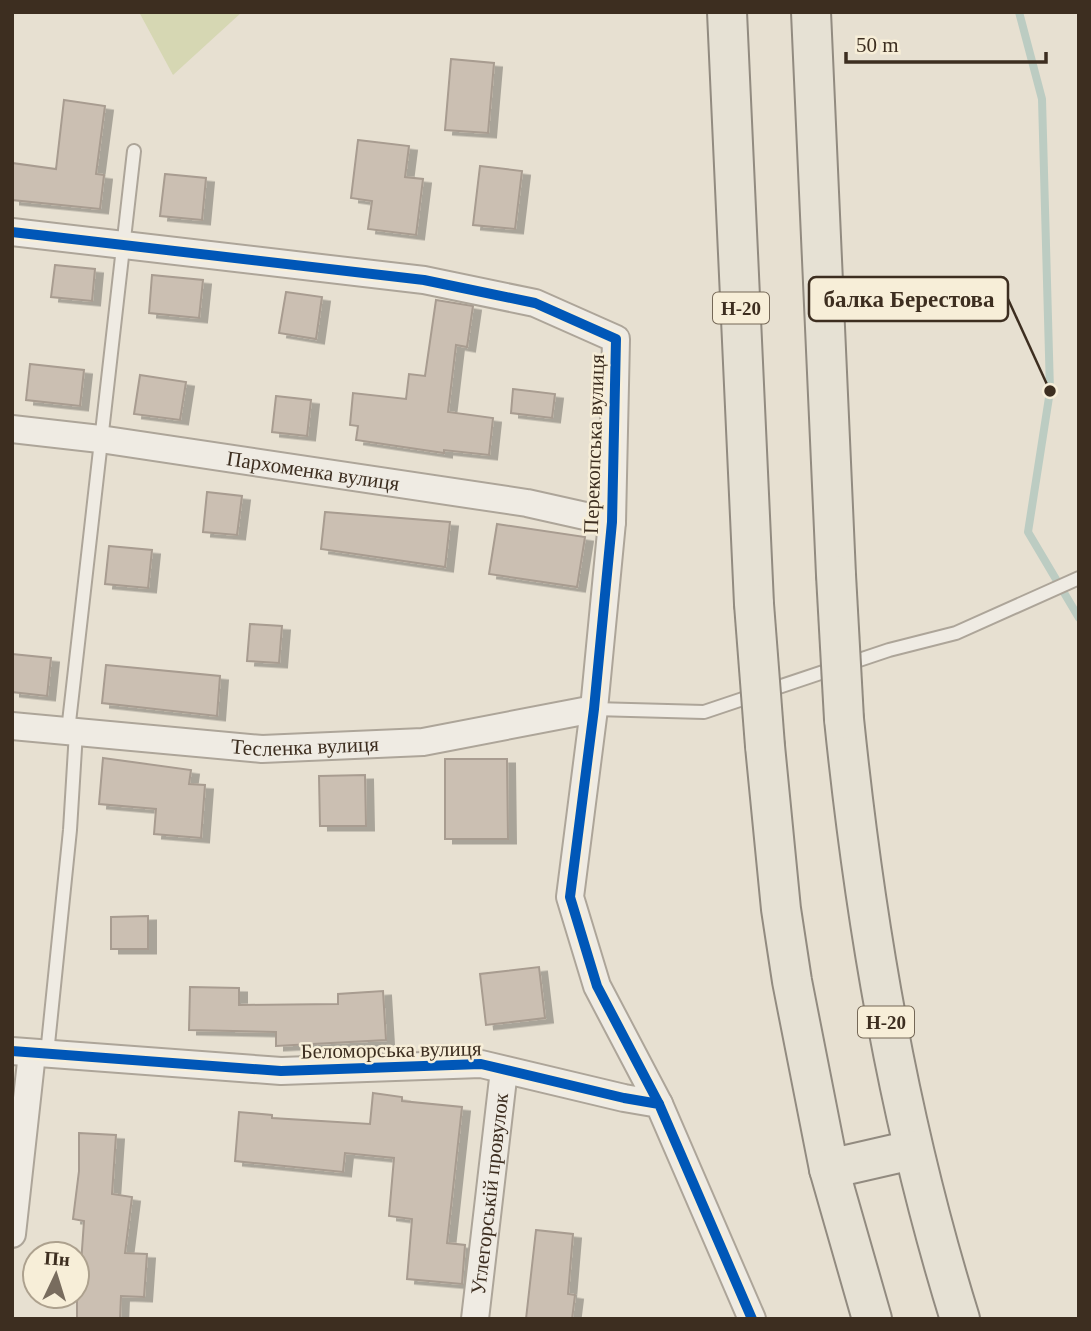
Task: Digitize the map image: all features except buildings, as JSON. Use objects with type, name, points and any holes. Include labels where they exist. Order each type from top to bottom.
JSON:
[{"type":"main road","name":"Н-20","points":[[727,12],[754,604],[781,909],[792,981],[829,1169],[872,1319]]},
{"type":"main road","name":"Н-20","points":[[811,12],[844,719],[867,915],[912,1150],[960,1319]]},
{"type":"main road","points":[[829,1169],[912,1150]]},
{"type":"street","name":"Перекопська вулиця","points":[[12,232],[424,279],[535,303],[616,339],[612,522],[594,709],[570,898],[597,986],[659,1104]]},
{"type":"street","name":"Пархоменка вулиця","points":[[12,429],[100,439],[527,503],[612,522]]},
{"type":"street","name":"Тесленка вулиця","points":[[12,726],[262,750],[423,742],[594,709]]},
{"type":"street","name":"Беломорська вулиця","points":[[31,1053],[281,1071],[481,1065],[659,1104]]},
{"type":"street","points":[[12,1234],[31,1053]]},
{"type":"street","name":"Углегорськiй провулок","points":[[474,1319],[504,1070]]},
{"type":"street","points":[[659,1104],[752,1319]]},
{"type":"lane","points":[[31,1053],[70,830],[72,731],[100,439],[134,150]]},
{"type":"lane","points":[[594,709],[704,712],[889,649],[956,633],[1079,578]]},
{"type":"green space","points":[[139,12],[242,12],[173,75]]},
{"type":"waterway","points":[[1019,12],[1042,99],[1050,391],[1028,532],[1079,618]]},
{"type":"cycle path","points":[[12,232],[424,280],[535,303],[616,339],[612,522],[594,709],[570,897],[597,986],[659,1104]]},
{"type":"cycle path","points":[[12,1051],[281,1071],[481,1064],[659,1104],[752,1319]]},
{"type":"place","name":"балка Берестова","points":[[1050,391]]}]
